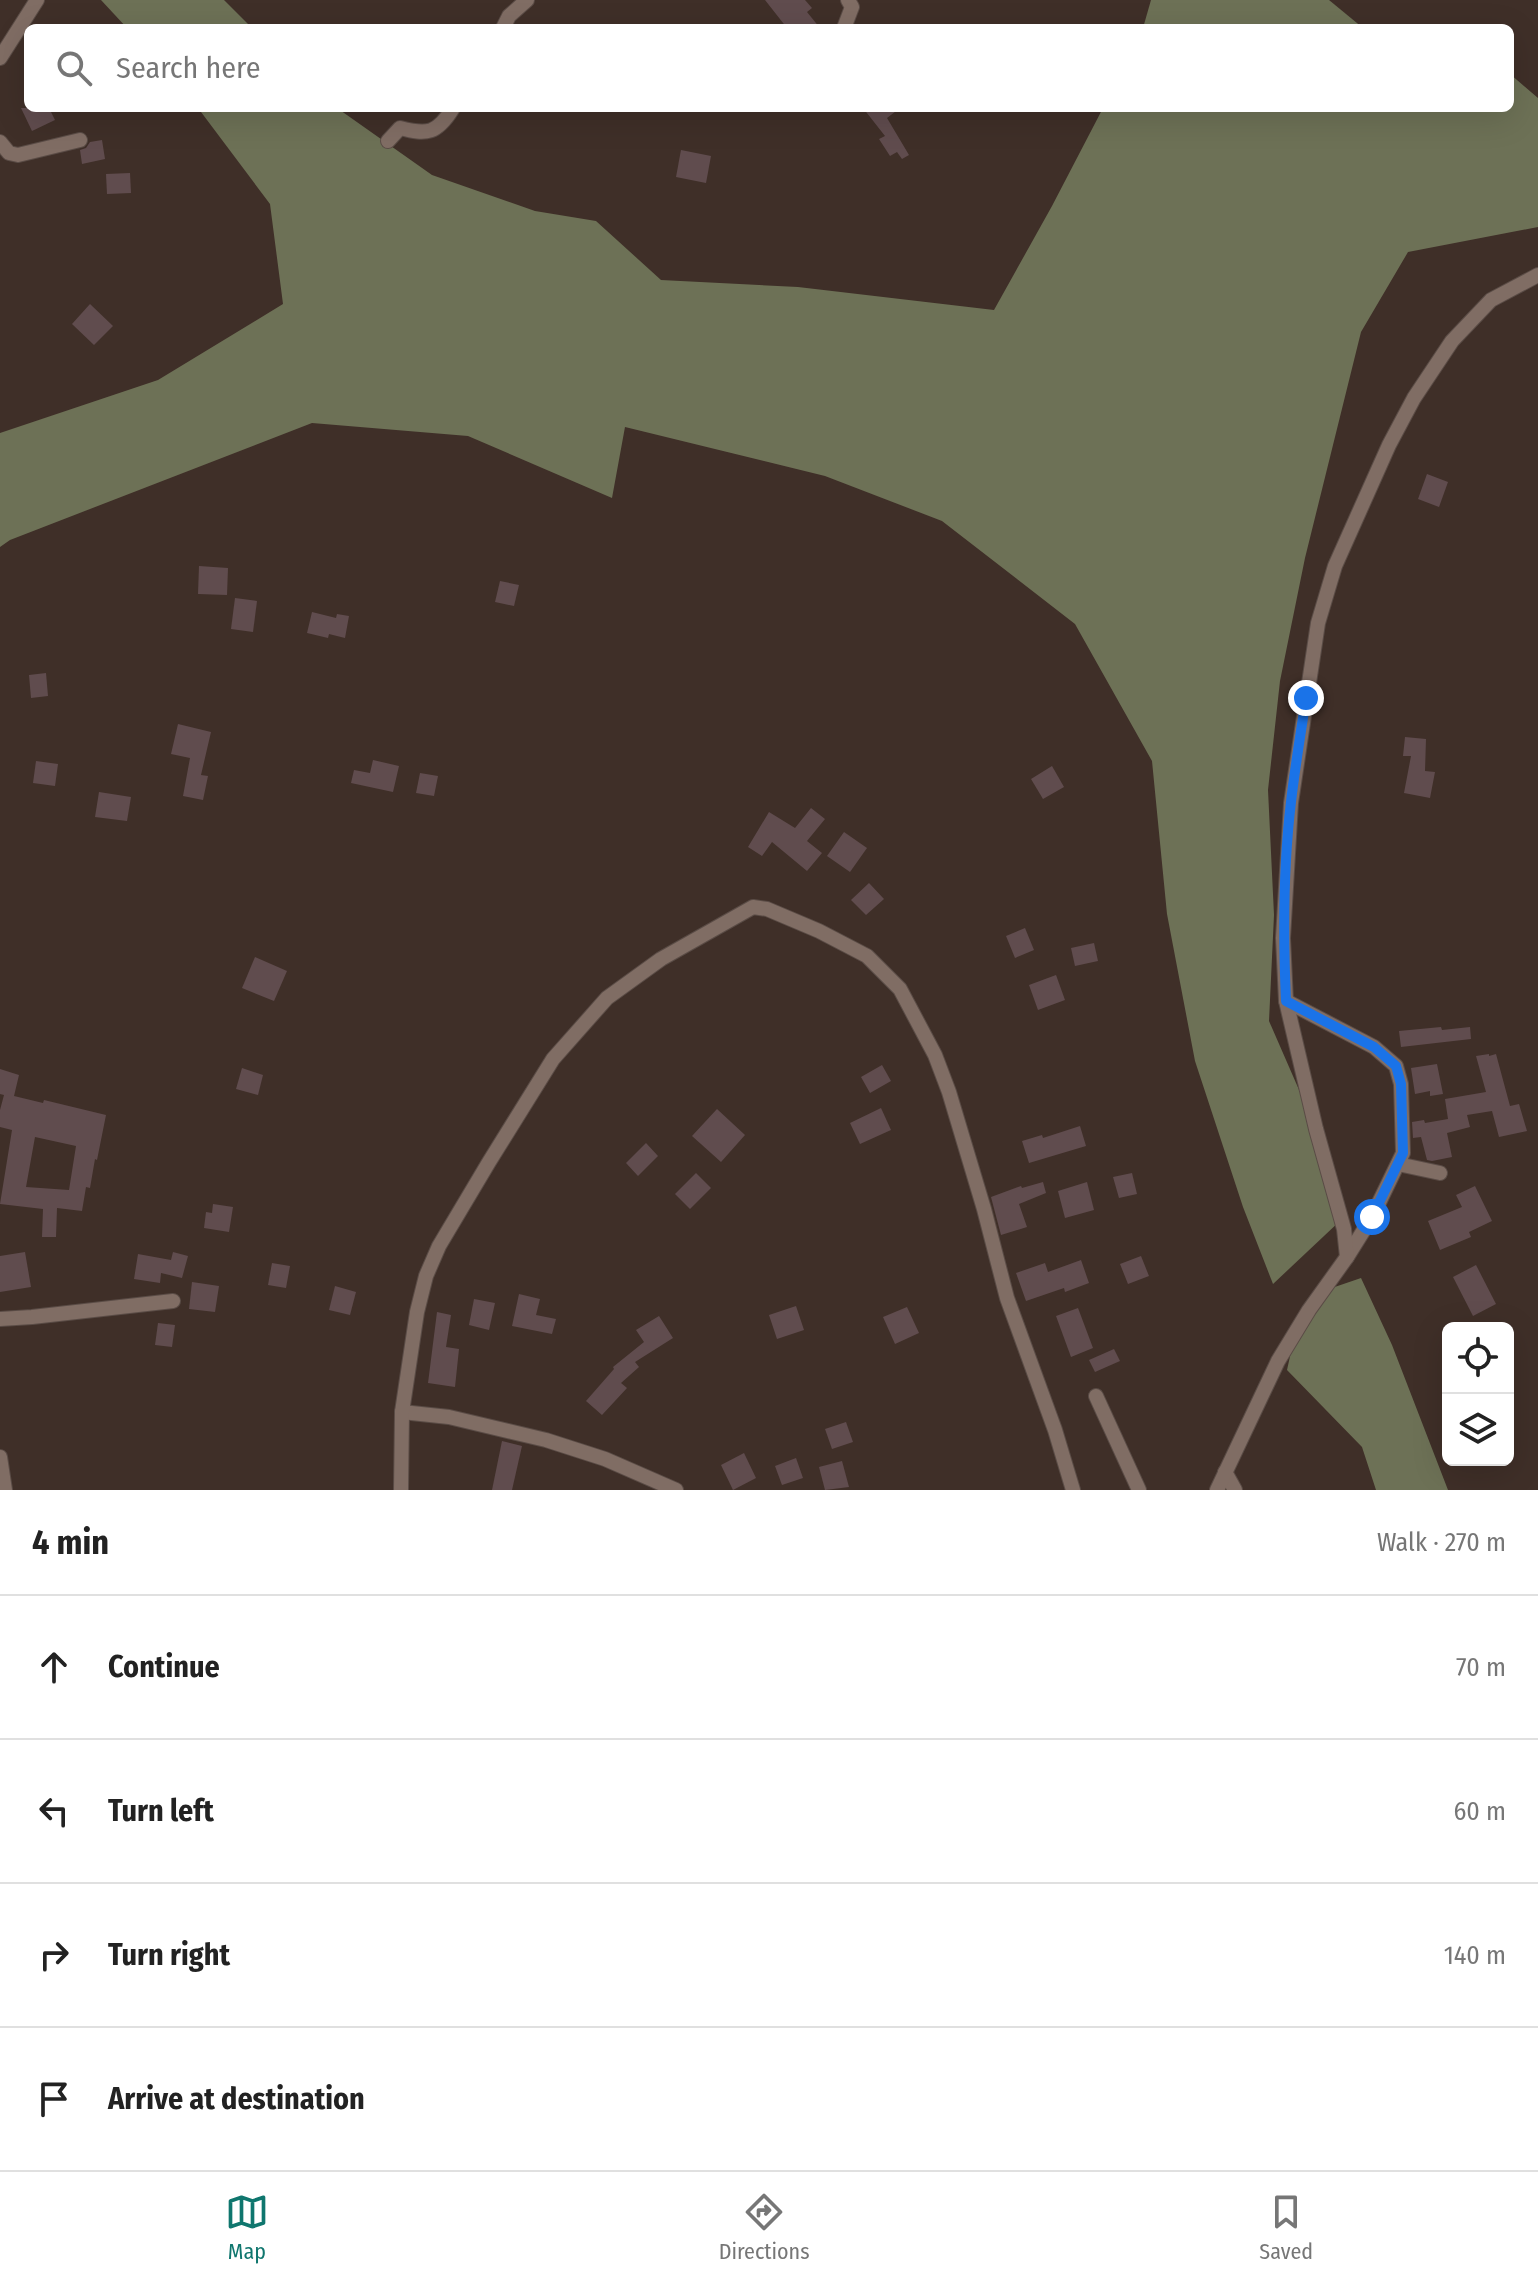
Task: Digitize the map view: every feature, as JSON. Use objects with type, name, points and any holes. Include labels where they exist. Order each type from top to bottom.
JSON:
[{"type":"street","points":[[0,58],[37,0]]},
{"type":"street","points":[[505,24],[509,16],[527,0]]},
{"type":"street","points":[[846,24],[852,7],[848,0]]},
{"type":"street","points":[[388,141],[400,128],[426,133],[436,128],[450,112]]},
{"type":"street","points":[[0,142],[9,153],[18,155],[80,140]]},
{"type":"street","points":[[1347,1257],[1341,1217],[1316,1129],[1286,1001],[1283,938],[1291,803],[1318,623],[1335,566],[1389,445],[1414,398],[1452,341],[1491,300],[1538,275]]},
{"type":"street","points":[[401,1490],[402,1412],[417,1312],[426,1276],[439,1246],[553,1059],[607,998],[661,959],[753,907],[767,909],[819,931],[867,956],[900,989],[935,1055],[949,1092],[1007,1298],[1055,1430],[1073,1490]]},
{"type":"street","points":[[1217,1490],[1278,1361],[1372,1217],[1403,1153],[1401,1084],[1396,1066],[1374,1047],[1286,1001]]},
{"type":"street","points":[[1398,1164],[1440,1173]]},
{"type":"street","points":[[0,1319],[173,1301]]},
{"type":"street","points":[[1096,1396],[1139,1490]]},
{"type":"street","points":[[402,1412],[449,1417],[546,1440],[605,1459],[676,1490]]},
{"type":"street","points":[[0,1457],[5,1490]]},
{"type":"street","points":[[1225,1472],[1235,1490]]},
{"type":"green space","points":[[101,0],[224,0],[248,24],[123,24]]},
{"type":"green space","points":[[1151,0],[1329,0],[1358,24],[1144,24]]},
{"type":"green space","points":[[1514,77],[1538,98],[1538,227],[1408,252],[1361,332],[1305,558],[1280,681],[1268,790],[1274,915],[1269,1021],[1303,1099],[1341,1220],[1273,1284],[1243,1207],[1195,1061],[1167,914],[1152,761],[1075,624],[942,521],[825,476],[625,427],[612,498],[468,436],[312,423],[10,540],[0,547],[0,433],[158,380],[283,304],[270,204],[201,112],[343,112],[432,175],[535,211],[596,221],[661,280],[798,287],[994,310],[1101,112],[1514,112]]},
{"type":"green space","points":[[1361,1278],[1392,1345],[1448,1490],[1376,1490],[1362,1447],[1287,1370],[1298,1320],[1323,1291]]},
{"type":"building","points":[[765,0],[805,0],[812,8],[807,12],[817,24],[784,24]]},
{"type":"building","points":[[21,108],[24,112],[51,112],[55,120],[32,131]]},
{"type":"building","points":[[866,112],[895,112],[887,118],[909,155],[902,159],[897,152],[890,156],[879,139],[885,136]]},
{"type":"building","points":[[102,140],[105,159],[82,164],[80,150],[90,142]]},
{"type":"building","points":[[681,150],[711,156],[706,183],[676,177]]},
{"type":"building","points":[[130,173],[131,193],[107,194],[106,174]]},
{"type":"building","points":[[90,304],[113,326],[94,345],[72,324]]},
{"type":"building","points":[[1427,474],[1448,482],[1439,507],[1418,499]]},
{"type":"building","points":[[199,566],[228,568],[227,595],[198,594]]},
{"type":"building","points":[[500,581],[519,585],[514,606],[495,602]]},
{"type":"building","points":[[235,598],[257,601],[253,632],[231,629]]},
{"type":"building","points":[[312,612],[336,618],[337,614],[349,616],[345,638],[307,633]]},
{"type":"building","points":[[46,673],[48,696],[31,698],[29,675]]},
{"type":"building","points":[[178,724],[211,732],[201,775],[208,776],[203,800],[183,796],[190,758],[171,754]]},
{"type":"building","points":[[1405,737],[1426,739],[1425,771],[1435,772],[1430,798],[1404,793],[1411,756],[1403,756]]},
{"type":"building","points":[[373,760],[399,766],[393,792],[351,783],[354,770],[370,773]]},
{"type":"building","points":[[36,761],[58,764],[55,786],[33,783]]},
{"type":"building","points":[[1052,766],[1064,787],[1043,799],[1031,779]]},
{"type":"building","points":[[420,773],[438,776],[434,796],[416,793]]},
{"type":"building","points":[[99,792],[131,797],[127,821],[95,817]]},
{"type":"building","points":[[811,808],[825,819],[807,841],[822,853],[807,871],[772,842],[762,856],[748,847],[769,812],[795,828]]},
{"type":"building","points":[[844,832],[867,848],[850,872],[827,856]]},
{"type":"building","points":[[869,883],[884,899],[866,915],[851,900]]},
{"type":"building","points":[[1025,928],[1034,950],[1015,958],[1006,936]]},
{"type":"building","points":[[1094,943],[1098,961],[1075,966],[1071,948]]},
{"type":"building","points":[[255,957],[287,971],[274,1001],[242,988]]},
{"type":"building","points":[[1056,975],[1065,1000],[1038,1010],[1029,985]]},
{"type":"building","points":[[1441,1027],[1442,1030],[1470,1027],[1471,1039],[1401,1047],[1399,1031]]},
{"type":"building","points":[[1496,1054],[1510,1106],[1519,1104],[1527,1131],[1499,1137],[1492,1111],[1467,1115],[1470,1127],[1447,1133],[1452,1157],[1427,1160],[1421,1137],[1413,1138],[1412,1122],[1448,1119],[1445,1099],[1486,1092],[1476,1056]]},
{"type":"building","points":[[1437,1064],[1443,1094],[1430,1096],[1430,1091],[1415,1094],[1411,1068]]},
{"type":"building","points":[[882,1065],[891,1081],[870,1093],[861,1077]]},
{"type":"building","points":[[242,1068],[263,1075],[258,1095],[236,1089]]},
{"type":"building","points":[[0,1069],[19,1075],[14,1096],[106,1115],[82,1211],[57,1208],[56,1237],[42,1237],[43,1209],[0,1204],[12,1130],[0,1127],[4,1095],[0,1094]],"holes":[[[35,1137],[76,1146],[69,1190],[26,1187]]]},
{"type":"building","points":[[881,1108],[891,1130],[860,1144],[850,1123]]},
{"type":"building","points":[[717,1109],[745,1135],[721,1162],[692,1136]]},
{"type":"building","points":[[1080,1126],[1086,1146],[1029,1163],[1022,1141]]},
{"type":"building","points":[[646,1143],[658,1156],[638,1176],[626,1163]]},
{"type":"building","points":[[696,1173],[711,1188],[690,1209],[675,1194]]},
{"type":"building","points":[[1132,1173],[1137,1194],[1119,1198],[1113,1177]]},
{"type":"building","points":[[1043,1182],[1046,1193],[1019,1204],[1027,1227],[1001,1235],[991,1197]]},
{"type":"building","points":[[1087,1182],[1094,1210],[1065,1218],[1058,1191]]},
{"type":"building","points":[[1475,1186],[1492,1221],[1469,1232],[1471,1237],[1440,1250],[1428,1221],[1462,1207],[1456,1195]]},
{"type":"building","points":[[213,1204],[233,1207],[229,1232],[204,1228],[206,1212],[212,1213]]},
{"type":"building","points":[[25,1252],[31,1287],[0,1292],[0,1256]]},
{"type":"building","points":[[173,1252],[188,1256],[182,1278],[161,1273],[160,1283],[134,1279],[138,1254],[171,1260]]},
{"type":"building","points":[[1141,1256],[1149,1276],[1128,1284],[1120,1264]]},
{"type":"building","points":[[1081,1260],[1089,1283],[1026,1301],[1016,1273],[1045,1263],[1048,1272]]},
{"type":"building","points":[[272,1263],[290,1266],[286,1288],[268,1285]]},
{"type":"building","points":[[1476,1265],[1496,1304],[1473,1316],[1453,1277]]},
{"type":"building","points":[[192,1282],[219,1286],[215,1312],[189,1309]]},
{"type":"building","points":[[335,1286],[356,1292],[350,1315],[329,1310]]},
{"type":"building","points":[[519,1294],[540,1299],[536,1315],[556,1319],[552,1334],[512,1326]]},
{"type":"building","points":[[474,1299],[495,1303],[489,1330],[469,1325]]},
{"type":"building","points":[[796,1306],[804,1330],[777,1339],[769,1315]]},
{"type":"building","points":[[907,1307],[919,1333],[895,1344],[883,1317]]},
{"type":"building","points":[[1078,1308],[1093,1348],[1071,1357],[1056,1316]]},
{"type":"building","points":[[437,1312],[451,1315],[446,1347],[459,1349],[455,1387],[428,1383]]},
{"type":"building","points":[[659,1316],[673,1338],[635,1362],[639,1367],[621,1383],[627,1388],[602,1415],[586,1401],[613,1367],[644,1342],[636,1330]]},
{"type":"building","points":[[158,1323],[175,1325],[172,1347],[155,1345]]},
{"type":"building","points":[[1114,1349],[1120,1361],[1095,1372],[1089,1360]]},
{"type":"building","points":[[846,1422],[853,1442],[832,1449],[825,1429]]},
{"type":"building","points":[[502,1441],[522,1446],[512,1490],[492,1490]]},
{"type":"building","points":[[744,1453],[756,1478],[733,1490],[721,1465]]},
{"type":"building","points":[[796,1458],[803,1478],[782,1485],[775,1466]]},
{"type":"building","points":[[842,1461],[849,1487],[825,1490],[819,1467]]},
{"type":"route","points":[[1306,698],[1291,803],[1286,869],[1283,938],[1286,1001],[1374,1047],[1396,1066],[1401,1084],[1403,1153],[1372,1217]]}]
